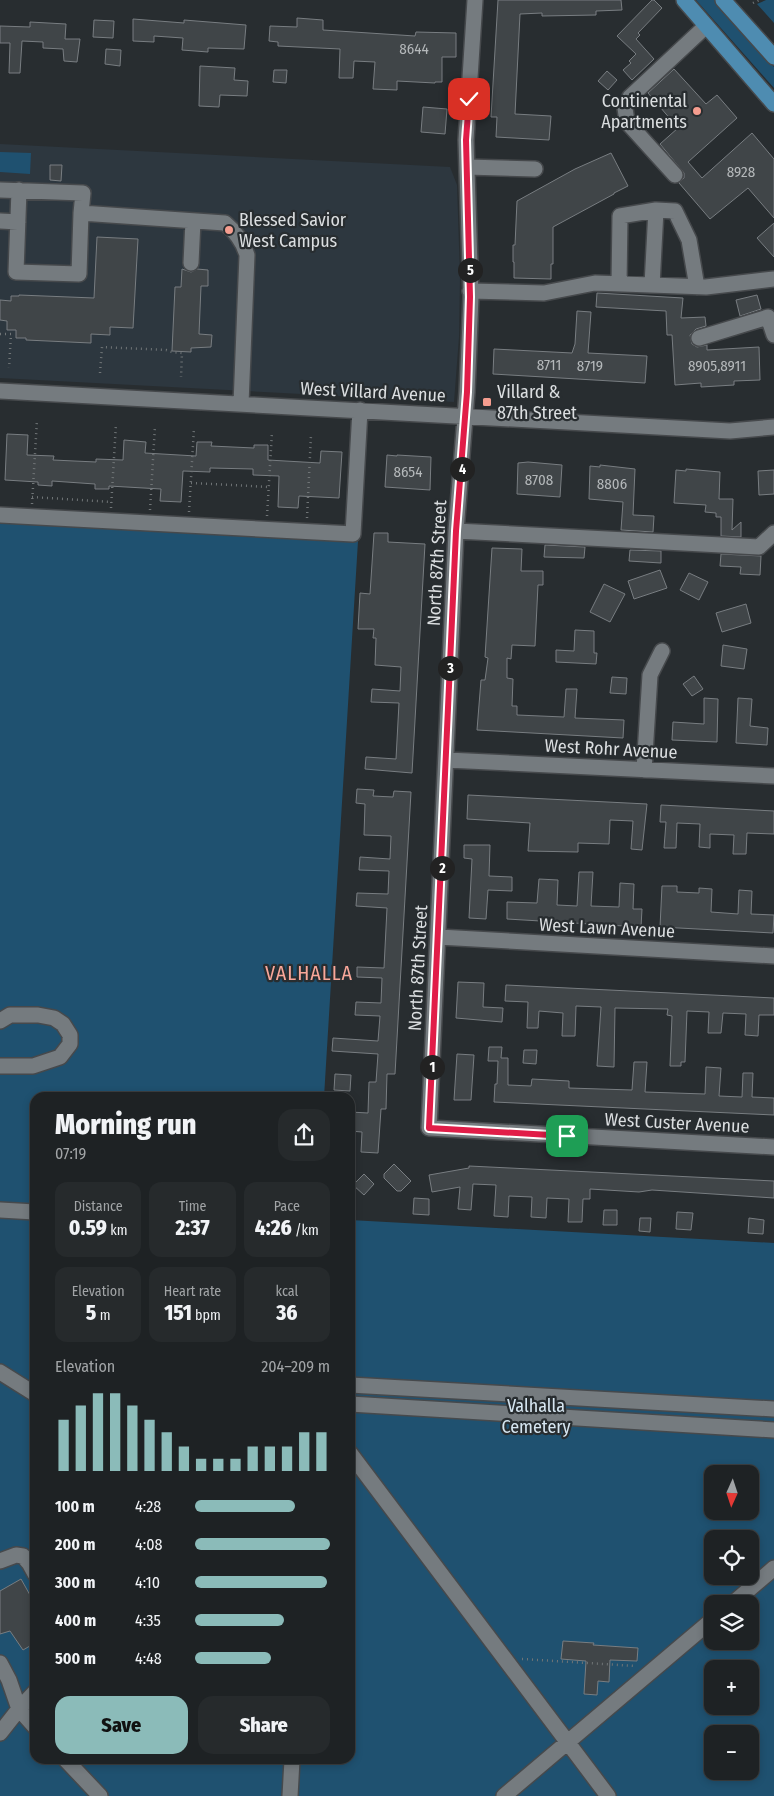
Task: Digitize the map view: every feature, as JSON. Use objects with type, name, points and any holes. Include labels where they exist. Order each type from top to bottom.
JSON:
[{"type":"main road","points":[[684,0],[774,104]]},
{"type":"main road","points":[[723,0],[774,57]]},
{"type":"street","name":"North 87th Street","points":[[429,1128],[456,531],[466,416],[470,292],[466,140],[475,0]]},
{"type":"street","points":[[675,175],[627,122],[625,108],[630,97],[706,26]]},
{"type":"street","points":[[467,167],[535,169]]},
{"type":"street","points":[[0,190],[19,190],[82,193],[79,274],[16,272],[19,190]]},
{"type":"street","points":[[619,284],[620,216],[656,210],[675,211],[689,240],[697,287]]},
{"type":"street","points":[[652,285],[656,210]]},
{"type":"street","points":[[82,213],[225,223],[235,232],[244,243],[247,255],[241,404]]},
{"type":"street","points":[[0,221],[18,222]]},
{"type":"street","points":[[191,263],[193,221]]},
{"type":"street","points":[[470,292],[544,293],[595,283],[697,287],[774,279]]},
{"type":"street","points":[[700,338],[768,318],[774,334]]},
{"type":"street","name":"West Villard Avenue","points":[[0,390],[730,431],[774,427]]},
{"type":"street","points":[[0,514],[353,534],[360,410]]},
{"type":"street","points":[[456,531],[759,546],[774,533]]},
{"type":"street","points":[[644,770],[650,675],[662,651]]},
{"type":"street","name":"West Rohr Avenue","points":[[447,760],[774,776]]},
{"type":"street","name":"West Lawn Avenue","points":[[439,937],[774,956]]},
{"type":"street","points":[[0,1021],[10,1016],[54,1018],[63,1024],[70,1035],[70,1044],[60,1057],[33,1066],[0,1066]]},
{"type":"street","name":"West Custer Avenue","points":[[429,1128],[774,1148]]},
{"type":"street","points":[[0,1210],[30,1212]]},
{"type":"street","points":[[0,1372],[30,1391]]},
{"type":"street","points":[[355,1385],[774,1410]]},
{"type":"street","points":[[355,1404],[774,1430]]},
{"type":"street","points":[[355,1460],[608,1796]]},
{"type":"street","points":[[0,1561],[16,1555],[23,1556],[30,1565]]},
{"type":"street","points":[[742,1595],[774,1568]]},
{"type":"street","points":[[504,1796],[704,1627]]},
{"type":"street","points":[[0,1664],[10,1680],[18,1709],[30,1722]]},
{"type":"street","points":[[0,1733],[18,1709],[30,1697]]},
{"type":"street","points":[[70,1764],[100,1796]]},
{"type":"street","points":[[290,1796],[292,1764]]},
{"type":"path","points":[[753,2],[759,0]]},
{"type":"path","points":[[0,334],[11,334],[9,368]]},
{"type":"path","points":[[100,373],[102,346],[166,350],[182,353],[181,377]]},
{"type":"path","points":[[31,516],[37,420]]},
{"type":"path","points":[[110,520],[116,424]]},
{"type":"path","points":[[149,523],[155,426]]},
{"type":"path","points":[[188,525],[194,428]]},
{"type":"path","points":[[267,529],[272,432]]},
{"type":"path","points":[[306,532],[311,434]]},
{"type":"path","points":[[190,483],[269,487]]},
{"type":"path","points":[[32,497],[112,502]]},
{"type":"path","points":[[503,1658],[657,1667]]},
{"type":"shaded area","name":"Blessed Savior West Campus","points":[[0,144],[450,167],[457,185],[460,276],[459,337],[454,402],[0,378]]},
{"type":"green space","points":[[696,0],[716,0],[774,67],[774,88]]},
{"type":"green space","points":[[766,0],[774,0],[774,23],[757,4]]},
{"type":"green space","points":[[0,152],[31,153],[30,174],[0,172]]},
{"type":"green space","name":"Valhalla Cemetery","points":[[0,523],[358,541],[324,1092],[30,1092],[30,1764],[355,1764],[355,1220],[774,1243],[774,1796],[0,1796]]},
{"type":"building","points":[[498,0],[621,0],[622,10],[596,11],[596,15],[542,16],[542,13],[520,14],[515,114],[551,116],[549,140],[496,137],[497,117],[491,117]]},
{"type":"building","points":[[652,0],[662,8],[638,33],[640,35],[636,39],[654,59],[632,80],[623,70],[631,63],[629,61],[636,54],[617,36]]},
{"type":"building","points":[[297,18],[323,20],[323,30],[415,36],[416,32],[456,33],[456,57],[442,57],[442,82],[397,81],[397,90],[373,89],[375,62],[354,61],[353,78],[339,78],[340,49],[278,46],[278,42],[269,41],[270,26],[297,27]]},
{"type":"building","points":[[133,19],[184,23],[184,20],[246,25],[244,49],[208,48],[208,52],[182,50],[183,38],[154,36],[154,42],[133,41]]},
{"type":"building","points":[[94,20],[114,21],[113,38],[93,37]]},
{"type":"building","points":[[30,22],[66,24],[65,39],[80,39],[77,62],[64,61],[63,49],[43,48],[43,42],[22,41],[20,73],[9,73],[10,43],[0,43],[0,26],[30,27]]},
{"type":"building","points":[[106,49],[121,50],[120,66],[105,64]]},
{"type":"building","points":[[200,66],[235,68],[234,80],[248,81],[247,96],[220,95],[219,107],[199,106]]},
{"type":"building","points":[[674,69],[706,104],[717,95],[737,118],[688,162],[702,178],[752,133],[774,159],[774,218],[748,188],[710,219],[679,183],[684,178],[684,173],[660,144],[678,128],[648,93]]},
{"type":"building","points":[[274,70],[287,70],[286,83],[273,82]]},
{"type":"building","points":[[607,71],[617,80],[608,90],[598,81]]},
{"type":"building","points":[[423,107],[447,109],[445,134],[421,132]]},
{"type":"building","points":[[611,153],[628,186],[553,227],[551,279],[514,278],[513,245],[515,245],[517,201],[575,169]]},
{"type":"building","points":[[50,165],[62,165],[61,181],[50,180]]},
{"type":"building","points":[[774,223],[774,257],[757,238]]},
{"type":"building","points":[[97,237],[138,239],[133,328],[110,327],[110,335],[91,334],[91,343],[16,338],[16,330],[7,330],[7,321],[0,320],[0,300],[11,301],[11,296],[19,295],[94,298]]},
{"type":"building","points":[[182,269],[191,272],[197,269],[208,270],[208,286],[201,286],[199,334],[212,335],[211,347],[191,348],[191,352],[172,351],[175,287],[181,287]]},
{"type":"building","points":[[597,293],[683,298],[681,318],[705,317],[706,326],[696,329],[690,335],[692,344],[697,347],[707,345],[707,350],[759,347],[760,380],[734,381],[734,385],[701,387],[701,383],[675,385],[672,335],[667,335],[666,311],[596,307]]},
{"type":"building","points":[[757,295],[761,309],[740,316],[736,300]]},
{"type":"building","points":[[577,311],[591,312],[588,353],[647,356],[645,383],[493,374],[494,349],[572,353],[575,344]]},
{"type":"building","points":[[7,434],[28,435],[27,455],[54,456],[53,460],[96,462],[96,459],[123,460],[124,440],[146,442],[145,453],[196,456],[197,442],[212,442],[211,446],[254,448],[254,445],[268,445],[268,460],[320,463],[321,451],[342,452],[339,498],[299,496],[298,508],[278,507],[279,476],[253,475],[253,469],[210,468],[210,472],[183,471],[181,502],[160,501],[161,489],[109,486],[109,489],[95,489],[95,484],[52,481],[52,486],[38,485],[38,482],[5,480]]},
{"type":"building","points":[[387,455],[431,457],[430,490],[385,487]]},
{"type":"building","points":[[518,463],[562,465],[560,497],[517,494]]},
{"type":"building","points":[[600,465],[635,469],[633,515],[654,516],[653,532],[621,530],[623,502],[589,499],[590,466],[600,467]]},
{"type":"building","points":[[686,469],[720,472],[719,499],[733,499],[732,530],[741,522],[741,537],[721,536],[721,517],[716,517],[716,513],[705,512],[706,505],[674,503],[676,470],[686,471]]},
{"type":"building","points":[[774,470],[774,494],[759,495],[758,471]]},
{"type":"building","points":[[374,533],[388,533],[388,542],[425,544],[412,773],[365,769],[366,757],[396,759],[399,703],[371,702],[372,689],[400,691],[401,667],[375,665],[376,638],[373,638],[374,629],[358,629],[360,593],[370,594]]},
{"type":"building","points":[[545,545],[585,547],[584,558],[544,557]]},
{"type":"building","points":[[492,548],[522,549],[521,571],[543,571],[543,585],[538,585],[535,646],[512,645],[511,659],[507,658],[507,678],[513,679],[512,706],[517,706],[517,715],[564,717],[566,689],[577,689],[575,718],[624,720],[623,738],[477,730],[481,680],[485,680],[488,658],[485,657]]},
{"type":"building","points":[[630,550],[661,551],[661,563],[629,561]]},
{"type":"building","points":[[721,554],[761,556],[760,575],[740,574],[741,567],[720,566]]},
{"type":"building","points":[[660,570],[667,588],[634,599],[628,581]]},
{"type":"building","points":[[689,573],[708,582],[699,600],[680,590]]},
{"type":"building","points":[[604,584],[625,594],[610,622],[590,612]]},
{"type":"building","points":[[746,604],[751,623],[722,632],[716,613]]},
{"type":"building","points":[[575,630],[594,631],[594,653],[597,653],[596,664],[556,662],[556,650],[574,651]]},
{"type":"building","points":[[723,645],[747,649],[744,669],[721,666]]},
{"type":"building","points":[[694,676],[703,689],[692,696],[683,684]]},
{"type":"building","points":[[612,677],[627,678],[626,694],[610,693]]},
{"type":"building","points":[[704,698],[718,699],[717,742],[672,740],[673,722],[704,724]]},
{"type":"building","points":[[738,698],[752,699],[750,726],[768,728],[767,745],[736,743]]},
{"type":"building","points":[[357,789],[374,790],[373,796],[393,797],[394,791],[411,792],[395,1074],[387,1074],[386,1109],[381,1109],[378,1153],[361,1152],[362,1132],[355,1131],[355,1112],[368,1113],[369,1082],[376,1082],[378,1054],[332,1051],[333,1038],[378,1041],[380,1016],[355,1015],[356,1002],[381,1003],[382,978],[357,977],[357,967],[384,968],[387,908],[356,906],[357,893],[388,894],[389,871],[359,870],[360,857],[390,859],[391,836],[364,835],[365,804],[356,803]]},
{"type":"building","points":[[468,795],[647,804],[642,850],[631,849],[633,821],[610,820],[609,844],[578,843],[578,852],[528,851],[530,823],[467,819]]},
{"type":"building","points":[[661,805],[774,811],[774,834],[747,833],[746,854],[733,854],[734,835],[710,834],[710,848],[699,847],[700,824],[677,823],[676,848],[664,848],[666,822],[660,822]]},
{"type":"building","points":[[464,845],[490,845],[489,876],[512,877],[512,891],[488,890],[486,919],[469,918],[472,859],[464,858]]},
{"type":"building","points":[[579,872],[593,872],[591,906],[619,907],[620,883],[634,884],[633,909],[642,909],[641,927],[507,919],[507,902],[537,903],[539,879],[558,880],[557,905],[577,906]]},
{"type":"building","points":[[662,886],[677,886],[677,892],[699,893],[699,888],[712,889],[711,912],[738,914],[739,890],[752,891],[751,914],[774,915],[773,933],[660,927]]},
{"type":"building","points":[[458,982],[484,983],[483,1007],[503,1008],[502,1022],[456,1018]]},
{"type":"building","points":[[506,985],[774,998],[774,1015],[759,1015],[758,1036],[745,1035],[746,1014],[723,1013],[721,1033],[708,1033],[709,1012],[687,1011],[685,1062],[681,1062],[681,1066],[670,1066],[672,1016],[667,1015],[668,1009],[615,1008],[614,1067],[597,1066],[601,1007],[576,1006],[575,1036],[562,1036],[563,1013],[539,1011],[538,1028],[527,1028],[528,1002],[505,1001]]},
{"type":"building","points":[[489,1047],[502,1047],[501,1058],[508,1058],[508,1085],[531,1086],[532,1079],[569,1081],[569,1088],[632,1090],[634,1062],[647,1062],[645,1092],[705,1094],[706,1067],[721,1068],[719,1096],[742,1097],[743,1073],[753,1073],[752,1097],[774,1098],[774,1115],[494,1102],[498,1061],[488,1061]]},
{"type":"building","points":[[524,1050],[537,1050],[536,1064],[523,1063]]},
{"type":"building","points":[[457,1054],[474,1055],[471,1100],[454,1100]]},
{"type":"building","points":[[335,1074],[351,1075],[350,1091],[334,1090]]},
{"type":"building","points":[[394,1164],[411,1181],[401,1191],[397,1191],[384,1178],[384,1174]]},
{"type":"building","points":[[469,1166],[774,1181],[774,1198],[652,1190],[639,1192],[590,1189],[590,1199],[583,1199],[582,1222],[568,1222],[569,1199],[547,1198],[546,1218],[531,1217],[532,1197],[509,1196],[508,1217],[494,1216],[496,1185],[473,1184],[471,1210],[458,1209],[460,1187],[432,1192],[429,1175],[469,1168]]},
{"type":"building","points":[[364,1174],[374,1184],[364,1195],[355,1187],[355,1183]]},
{"type":"building","points":[[414,1198],[429,1199],[429,1215],[413,1214]]},
{"type":"building","points":[[604,1210],[617,1210],[617,1225],[603,1225]]},
{"type":"building","points":[[677,1212],[693,1213],[691,1230],[676,1229]]},
{"type":"building","points":[[640,1218],[651,1218],[650,1232],[639,1231]]},
{"type":"building","points":[[749,1218],[764,1220],[763,1234],[748,1233]]},
{"type":"building","points":[[21,1579],[30,1595],[30,1646],[23,1650],[10,1631],[0,1634],[0,1591]]},
{"type":"building","points":[[563,1641],[638,1648],[637,1661],[610,1660],[609,1682],[598,1681],[597,1695],[584,1694],[586,1661],[561,1659]]},
{"type":"place","name":"Continental Apartments","points":[[697,111]]},
{"type":"place","name":"Blessed Savior West Campus","points":[[229,230]]},
{"type":"place","name":"Villard & 87th Street","points":[[487,402]]},
{"type":"district","name":"VALHALLA","points":[[309,973]]},
{"type":"route","points":[[469,99],[466,140],[470,297],[467,392],[456,531],[429,1128],[567,1136]]}]
